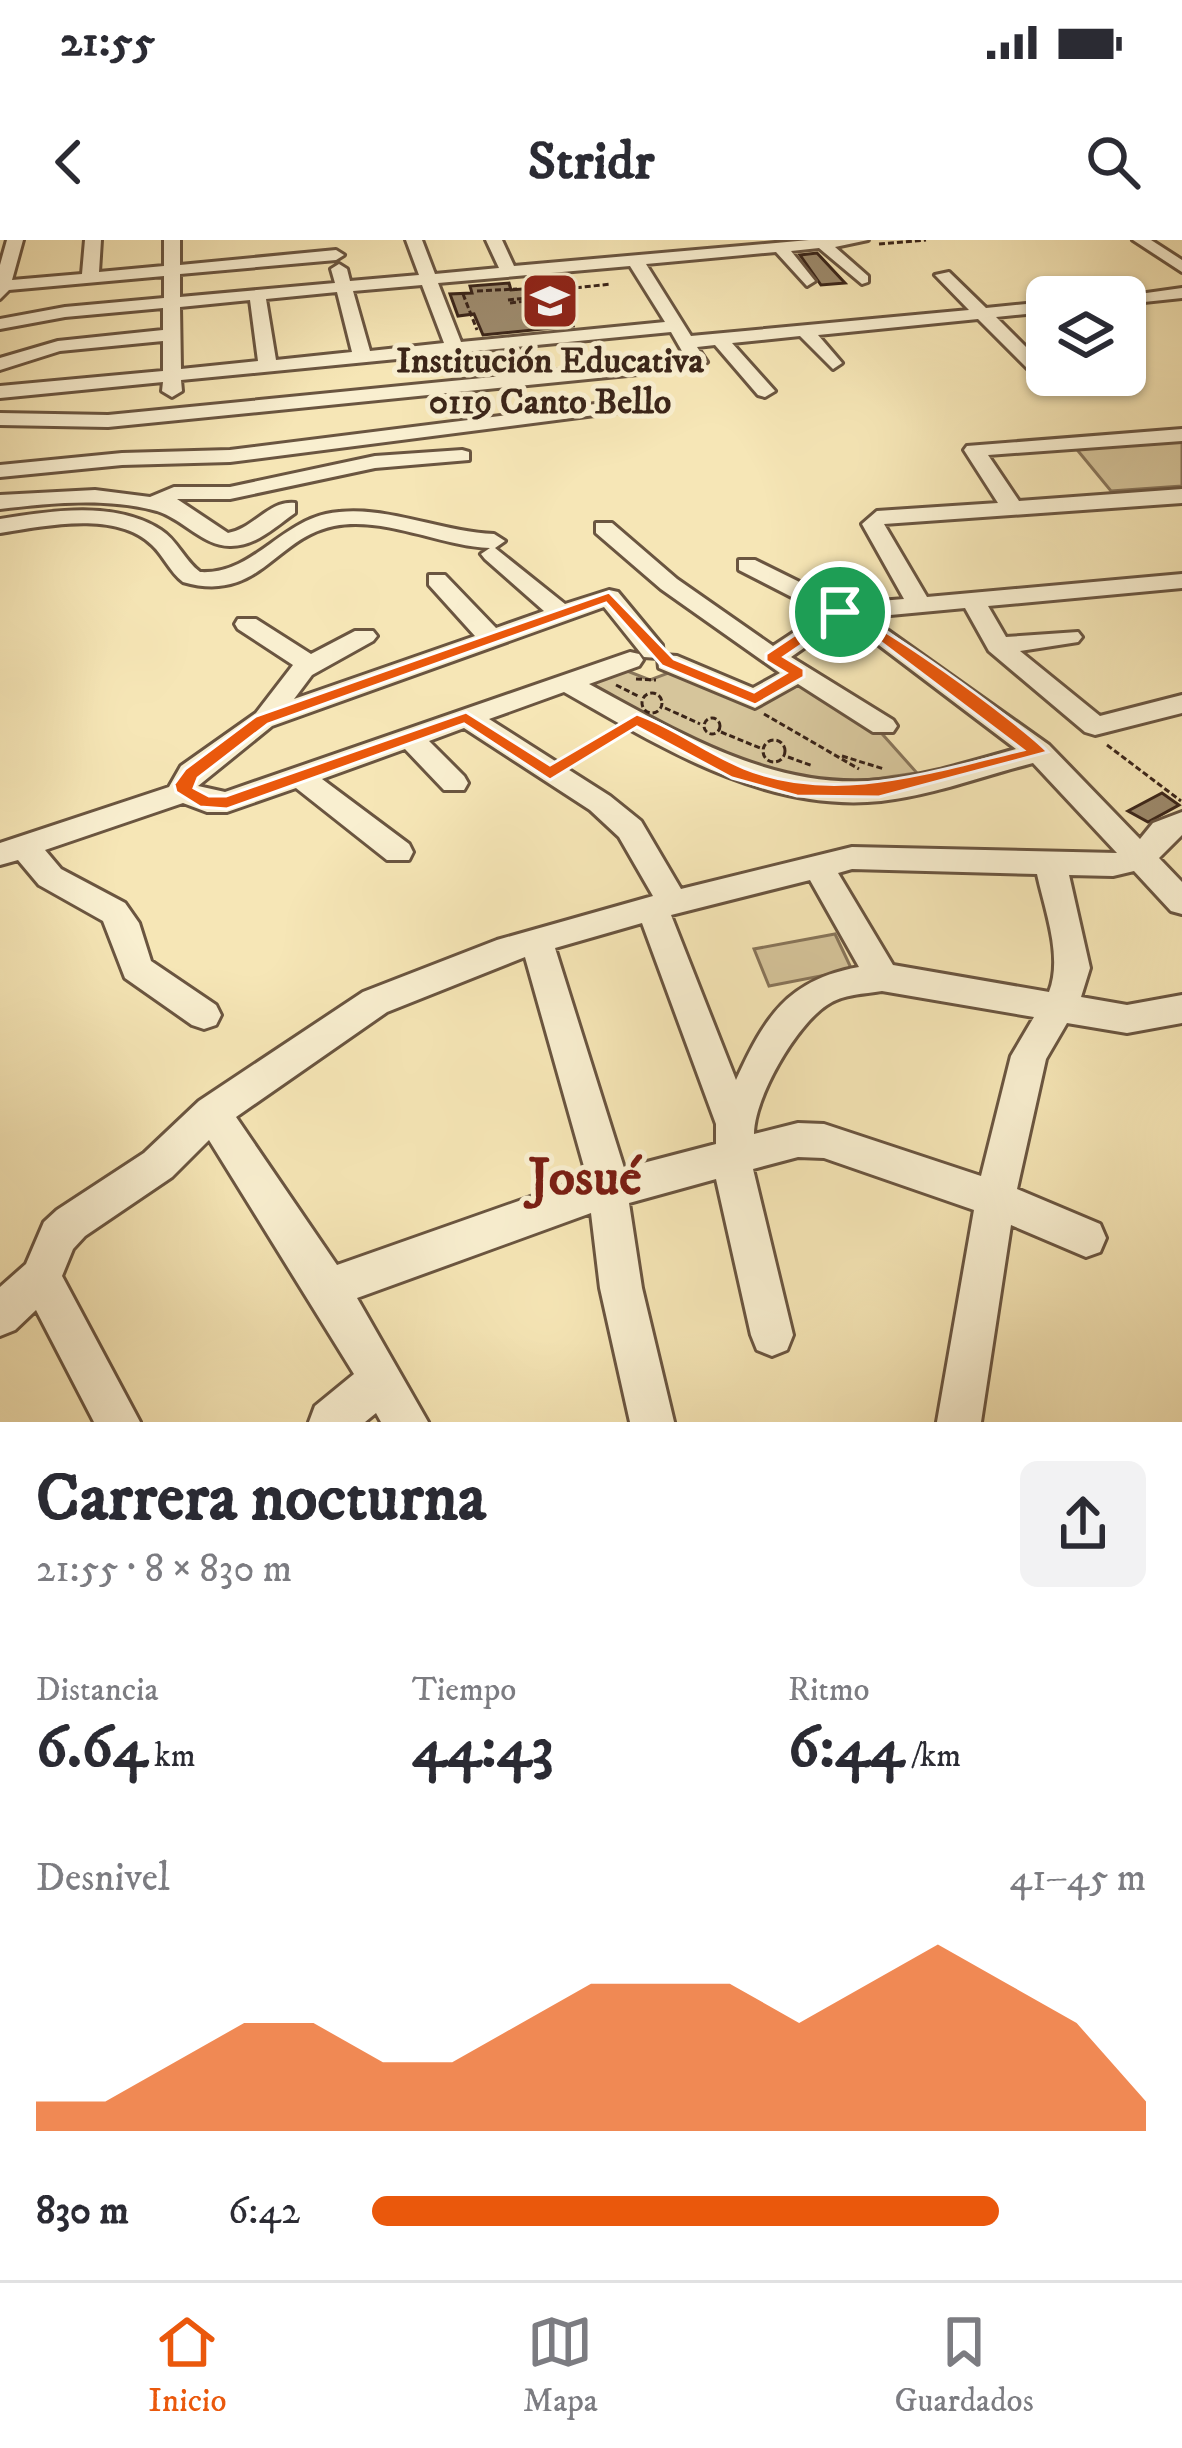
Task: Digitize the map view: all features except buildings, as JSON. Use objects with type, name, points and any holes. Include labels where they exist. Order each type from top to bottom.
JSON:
[{"type":"street","points":[[15,240],[2,284],[173,271],[222,259],[335,247],[362,354]]},
{"type":"street","points":[[90,278],[93,240]]},
{"type":"street","points":[[167,457],[172,415],[172,240]]},
{"type":"street","points":[[414,240],[487,423]]},
{"type":"street","points":[[494,240],[513,280]]},
{"type":"street","points":[[0,324],[65,312],[343,286],[426,279],[513,280],[634,260],[860,240]]},
{"type":"street","points":[[1141,240],[1182,267]]},
{"type":"street","points":[[823,243],[862,279]]},
{"type":"street","points":[[780,247],[807,281]]},
{"type":"street","points":[[634,260],[688,343]]},
{"type":"street","points":[[943,275],[1026,356]]},
{"type":"street","points":[[1146,297],[1182,293]]},
{"type":"street","points":[[257,294],[268,364]]},
{"type":"street","points":[[0,419],[81,422],[172,415],[467,382],[688,343],[1026,309]]},
{"type":"street","points":[[805,331],[833,363]]},
{"type":"street","points":[[0,364],[58,346],[170,335]]},
{"type":"street","points":[[720,340],[765,391]]},
{"type":"street","points":[[0,392],[454,345],[688,343]]},
{"type":"street","points":[[0,470],[230,456],[619,407]]},
{"type":"street","points":[[0,434],[37,433],[81,422]]},
{"type":"street","points":[[1012,507],[974,450],[1182,435]]},
{"type":"street","points":[[287,508],[235,540],[213,536],[160,498],[230,493],[375,462],[462,456]]},
{"type":"street","points":[[917,602],[873,524],[877,518],[1182,496]]},
{"type":"street","points":[[0,502],[93,497],[186,515]]},
{"type":"street","points":[[0,526],[67,516],[143,529],[158,536],[188,576],[200,580],[247,574],[311,526],[340,518],[493,547],[562,614]]},
{"type":"street","points":[[604,528],[660,580],[772,658],[884,726]]},
{"type":"street","points":[[747,565],[872,628],[1039,752],[1182,902]]},
{"type":"street","points":[[437,580],[493,640]]},
{"type":"street","points":[[772,658],[840,612],[1182,581]]},
{"type":"street","points":[[262,720],[609,597],[654,664]]},
{"type":"street","points":[[971,597],[998,646],[1095,726],[1182,704]]},
{"type":"street","points":[[247,624],[309,664]]},
{"type":"street","points":[[185,792],[183,784],[191,773],[262,720],[309,664],[364,636]]},
{"type":"street","points":[[998,646],[1069,637]]},
{"type":"street","points":[[11,849],[185,792],[207,802],[227,802],[564,681],[654,664],[763,707],[798,673]]},
{"type":"street","points":[[564,681],[650,714],[738,773],[797,789],[879,790],[1039,752]]},
{"type":"street","points":[[466,717],[600,802],[630,829],[663,905],[735,1140],[734,1174],[772,1335]]},
{"type":"street","points":[[411,739],[454,783]]},
{"type":"street","points":[[298,776],[398,852]]},
{"type":"street","points":[[0,1315],[41,1278],[58,1236],[71,1223],[158,1165],[212,1113],[375,1002],[537,941],[663,905],[862,858],[1114,865],[1143,857],[1164,831],[1182,823]]},
{"type":"street","points":[[11,849],[114,912],[123,923],[137,969],[204,1015]]},
{"type":"street","points":[[959,1422],[995,1199],[1029,1057],[1068,990],[1073,968],[1051,866]]},
{"type":"street","points":[[819,868],[882,977]]},
{"type":"street","points":[[537,941],[603,1155],[621,1288],[652,1422]]},
{"type":"street","points":[[735,1140],[795,1011],[818,992],[882,977],[1127,1019],[1182,1010]]},
{"type":"street","points":[[212,1113],[328,1288],[406,1422]]},
{"type":"street","points":[[328,1288],[483,1235],[551,1205],[606,1194],[735,1140],[824,1141],[995,1199],[1087,1238]]},
{"type":"street","points":[[41,1278],[118,1422]]},
{"type":"street","points":[[331,1422],[383,1378]]},
{"type":"path","points":[[585,266],[585,286]]},
{"type":"path","points":[[478,334],[464,292],[513,280]]},
{"type":"path","points":[[509,301],[573,293],[568,282],[574,288],[611,284]]},
{"type":"path","points":[[534,287],[541,297]]},
{"type":"path","points":[[550,774],[650,714],[659,696],[654,664]]},
{"type":"path","points":[[659,696],[646,695],[639,705],[650,714],[702,724],[717,721],[723,728],[719,732]]},
{"type":"path","points":[[763,707],[866,775]]},
{"type":"path","points":[[702,724],[707,732],[760,748],[767,759],[786,756],[819,770]]},
{"type":"path","points":[[1095,726],[1095,736],[1182,802]]},
{"type":"path","points":[[781,744],[793,730]]},
{"type":"path","points":[[760,748],[769,742],[781,744]]},
{"type":"path","points":[[781,744],[786,756]]},
{"type":"path","points":[[834,753],[896,772]]},
{"type":"shaded area","points":[[1182,439],[1182,486],[1111,491],[1074,446]]},
{"type":"shaded area","points":[[622,669],[650,680],[676,670],[755,702],[798,678],[875,726],[917,773],[812,783],[743,766],[577,683]]},
{"type":"shaded area","points":[[835,934],[852,970],[769,986],[754,949]]},
{"type":"place","name":"Institución Educativa 0119 Canto Bello","points":[[550,301]]},
{"type":"district","name":"Josué","points":[[585,1175]]},
{"type":"route","points":[[609,597],[653,651],[668,662],[755,699],[798,673],[772,658],[840,612],[872,628],[1039,752],[879,790],[797,789],[738,773],[637,720],[550,774],[466,717],[227,802],[207,802],[185,792],[183,784],[191,773],[262,720],[609,597]]}]
